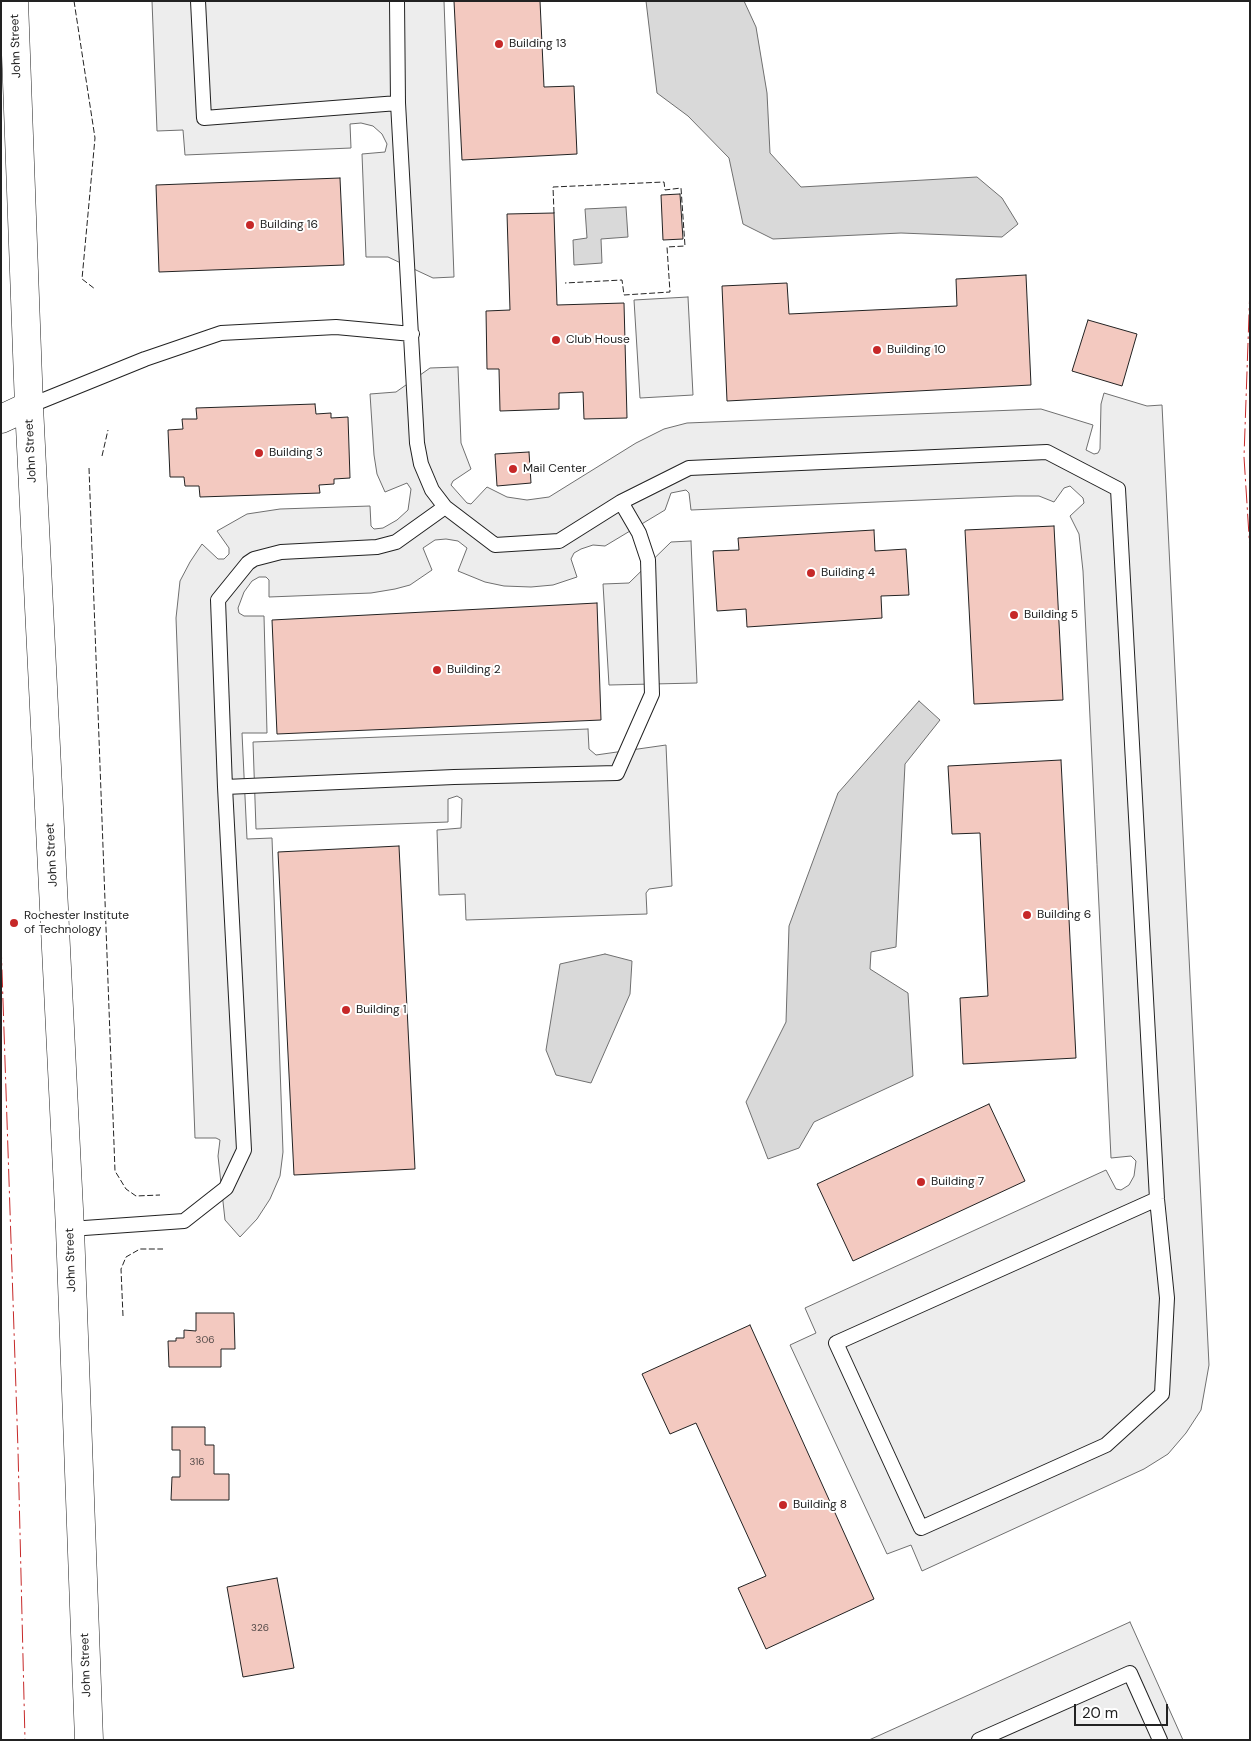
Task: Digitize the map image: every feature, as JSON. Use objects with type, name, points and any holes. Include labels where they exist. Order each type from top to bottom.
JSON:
[{"type":"street","name":"John Street","points":[[14,1],[29,406],[70,1229],[89,1740]]},
{"type":"street","points":[[1,420],[29,406]]},
{"type":"lane","points":[[198,1],[204,118],[398,103]]},
{"type":"lane","points":[[397,1],[398,103],[417,443],[421,464],[432,490],[445,507],[495,545],[559,541],[621,502],[689,468],[1047,452],[1118,489],[1157,1199],[1168,1298],[1162,1394],[1106,1445],[921,1528],[836,1343],[1157,1199]]},
{"type":"lane","points":[[29,406],[145,359],[221,332],[336,327],[412,334]]},
{"type":"lane","points":[[225,787],[454,777],[617,773],[652,694],[648,560],[639,533],[621,502]]},
{"type":"lane","points":[[70,1229],[184,1221],[226,1188],[244,1150],[225,787],[218,600],[248,563],[254,559],[281,552],[377,547],[396,542],[445,507]]},
{"type":"lane","points":[[979,1740],[1130,1673],[1160,1740]]},
{"type":"shaded area","points":[[152,1],[444,1],[454,277],[433,278],[388,257],[366,257],[362,154],[385,152],[387,144],[382,134],[373,126],[361,123],[350,124],[351,148],[185,155],[183,130],[157,131]]},
{"type":"shaded area","points":[[646,1],[744,1],[756,27],[767,93],[770,153],[801,187],[977,177],[1002,198],[1018,224],[1002,237],[901,233],[773,239],[743,224],[729,158],[688,116],[657,93]]},
{"type":"shaded area","points":[[626,207],[628,237],[601,239],[602,263],[574,265],[573,240],[587,238],[585,209]]},
{"type":"shaded area","points":[[688,297],[693,395],[640,398],[634,300]]},
{"type":"shaded area","points":[[458,367],[461,443],[471,469],[453,481],[451,485],[467,503],[471,504],[487,487],[507,497],[527,500],[549,497],[636,443],[664,429],[687,423],[1041,409],[1093,425],[1086,450],[1094,454],[1098,453],[1100,449],[1101,404],[1104,393],[1147,406],[1162,405],[1209,1365],[1201,1410],[1186,1433],[1168,1454],[1144,1469],[922,1571],[911,1545],[887,1554],[790,1345],[816,1333],[805,1308],[1106,1170],[1116,1189],[1121,1190],[1129,1185],[1134,1176],[1136,1161],[1131,1156],[1111,1158],[1083,571],[1079,534],[1070,516],[1084,503],[1083,498],[1070,486],[1064,488],[1054,502],[1039,496],[1016,496],[691,510],[689,493],[686,490],[671,493],[665,510],[605,546],[593,545],[574,553],[571,559],[577,577],[553,585],[531,587],[504,586],[485,582],[458,571],[467,548],[458,541],[446,539],[435,540],[423,548],[432,570],[410,585],[395,589],[371,593],[269,597],[269,580],[266,577],[259,577],[252,581],[244,592],[238,608],[239,613],[244,616],[264,616],[267,733],[242,733],[247,839],[272,838],[283,1152],[280,1176],[270,1199],[257,1219],[240,1237],[225,1220],[218,1156],[220,1140],[216,1138],[195,1138],[176,618],[180,581],[202,544],[218,559],[224,559],[229,554],[229,548],[217,531],[247,514],[280,509],[370,506],[371,526],[374,529],[383,528],[397,520],[408,510],[411,489],[407,483],[385,492],[377,474],[370,394],[396,392],[430,368]]},
{"type":"shaded area","points":[[691,541],[697,683],[609,685],[603,584],[629,583],[671,542]]},
{"type":"shaded area","points":[[919,701],[940,720],[905,764],[896,947],[871,952],[870,969],[908,993],[913,1076],[814,1122],[799,1148],[768,1159],[746,1102],[786,1022],[789,926],[838,793]]},
{"type":"shaded area","points":[[588,729],[589,749],[596,755],[666,745],[672,886],[649,889],[646,893],[647,914],[466,920],[465,894],[439,895],[437,830],[461,828],[462,799],[457,796],[448,799],[448,822],[256,829],[253,742]]},
{"type":"shaded area","points":[[605,954],[632,961],[630,994],[591,1083],[556,1075],[546,1050],[560,964]]},
{"type":"shaded area","points":[[1130,1622],[1183,1740],[869,1740]]},
{"type":"building","name":"Building 13","points":[[454,1],[540,1],[544,87],[574,86],[577,154],[462,160]]},
{"type":"building","name":"Building 16","points":[[340,178],[344,265],[159,272],[156,185]]},
{"type":"building","points":[[680,194],[683,239],[663,240],[661,195]]},
{"type":"building","name":"Club House","points":[[554,213],[557,305],[624,303],[627,418],[584,419],[583,392],[559,393],[559,409],[500,411],[499,369],[487,369],[486,311],[510,310],[507,214]]},
{"type":"building","name":"Building 10","points":[[1026,275],[1031,385],[727,401],[722,286],[787,283],[789,314],[957,306],[956,279]]},
{"type":"building","points":[[1088,320],[1137,334],[1122,386],[1072,371]]},
{"type":"building","name":"Building 3","points":[[315,404],[316,414],[331,413],[331,418],[348,417],[350,478],[334,479],[334,484],[319,485],[320,493],[200,497],[199,486],[185,486],[184,477],[170,477],[168,430],[183,429],[182,419],[197,419],[196,408]]},
{"type":"building","name":"Mail Center","points":[[529,452],[531,483],[497,486],[495,454]]},
{"type":"building","name":"Building 5","points":[[1054,526],[1063,700],[974,704],[965,530]]},
{"type":"building","name":"Building 4","points":[[874,530],[875,551],[906,549],[909,595],[881,596],[882,618],[747,627],[746,609],[717,611],[713,551],[739,550],[738,538]]},
{"type":"building","name":"Building 2","points":[[597,603],[601,720],[277,734],[272,620]]},
{"type":"building","name":"Building 6","points":[[1061,760],[1076,1058],[963,1064],[960,998],[988,996],[980,833],[952,834],[948,766]]},
{"type":"building","name":"Building 1","points":[[399,846],[415,1169],[294,1175],[278,852]]},
{"type":"building","name":"Building 7","points":[[989,1104],[1025,1181],[853,1261],[817,1184]]},
{"type":"building","points":[[196,1313],[234,1313],[235,1349],[221,1349],[221,1367],[169,1367],[168,1341],[184,1338],[184,1330],[196,1331]]},
{"type":"building","name":"Building 8","points":[[750,1325],[874,1599],[766,1649],[738,1588],[766,1576],[696,1423],[670,1434],[642,1374]]},
{"type":"building","points":[[172,1427],[205,1427],[205,1445],[214,1445],[214,1474],[229,1474],[229,1500],[171,1500],[172,1477],[180,1477],[180,1450],[172,1450]]},
{"type":"building","points":[[277,1578],[294,1668],[243,1677],[227,1587]]},
{"type":"fence","points":[[74,1],[95,138],[82,279],[95,289]]},
{"type":"fence","points":[[554,213],[553,187],[664,182],[665,190],[681,188],[685,246],[667,247],[670,292],[624,295],[622,280],[565,283]]},
{"type":"fence","points":[[102,456],[108,430]]},
{"type":"fence","points":[[89,468],[115,1171],[126,1189],[136,1196],[160,1195]]},
{"type":"fence","points":[[123,1316],[121,1269],[126,1257],[140,1249],[163,1249]]},
{"type":"power","points":[[1250,286],[1244,457],[1250,551]]},
{"type":"power","points":[[1,941],[18,1450],[25,1740]]},
{"type":"place","name":"Building 13","points":[[499,44]]},
{"type":"place","name":"Building 16","points":[[250,225]]},
{"type":"place","name":"Club House","points":[[556,340]]},
{"type":"place","name":"Building 10","points":[[877,350]]},
{"type":"place","name":"Building 3","points":[[259,453]]},
{"type":"place","name":"Mail Center","points":[[513,469]]},
{"type":"place","name":"Building 4","points":[[811,573]]},
{"type":"place","name":"Building 5","points":[[1014,615]]},
{"type":"place","name":"Building 2","points":[[437,670]]},
{"type":"place","name":"Building 6","points":[[1027,915]]},
{"type":"place","name":"Rochester Institute of Technology","points":[[14,923]]},
{"type":"place","name":"Building 1","points":[[346,1010]]},
{"type":"place","name":"Building 7","points":[[921,1182]]},
{"type":"place","name":"Building 8","points":[[783,1505]]}]
